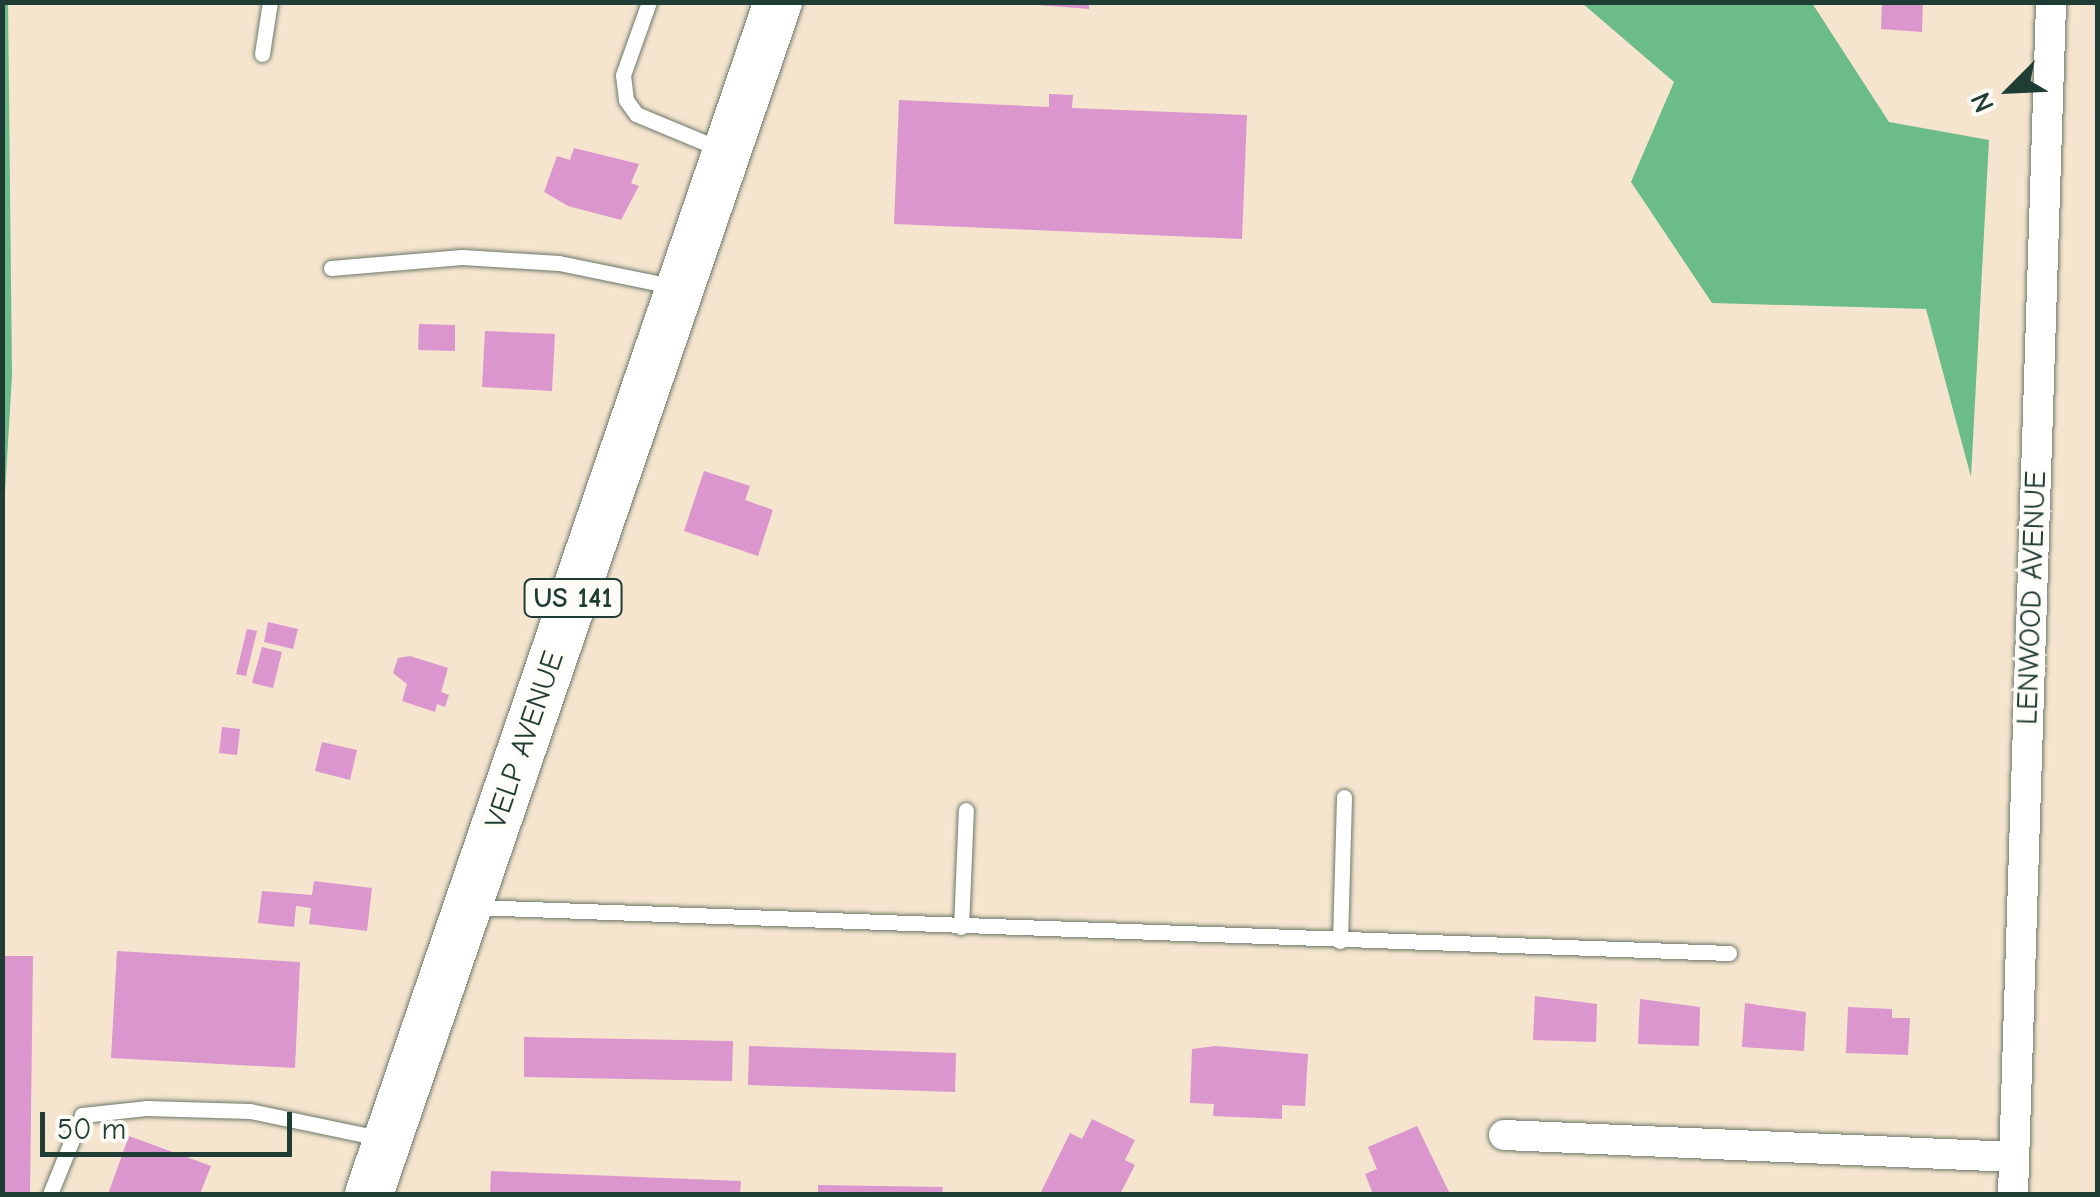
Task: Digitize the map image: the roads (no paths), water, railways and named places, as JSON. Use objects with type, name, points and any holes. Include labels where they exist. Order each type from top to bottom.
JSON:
[{"type":"main road","name":"VELP AVENUE","points":[[369,1194],[778,2]]},
{"type":"street","name":"LENWOOD AVENUE","points":[[2013,1194],[2051,2]]},
{"type":"street","points":[[1504,1135],[2014,1157]]},
{"type":"lane","points":[[262,54],[270,2]]},
{"type":"lane","points":[[648,2],[623,76],[626,100],[636,114],[727,152]]},
{"type":"lane","points":[[331,268],[482,258],[559,263],[680,288]]},
{"type":"lane","points":[[1340,941],[1344,797]]},
{"type":"lane","points":[[961,927],[966,810]]},
{"type":"lane","points":[[468,906],[1729,953]]},
{"type":"lane","points":[[50,1194],[82,1116],[146,1108],[250,1111],[388,1140]]}]
